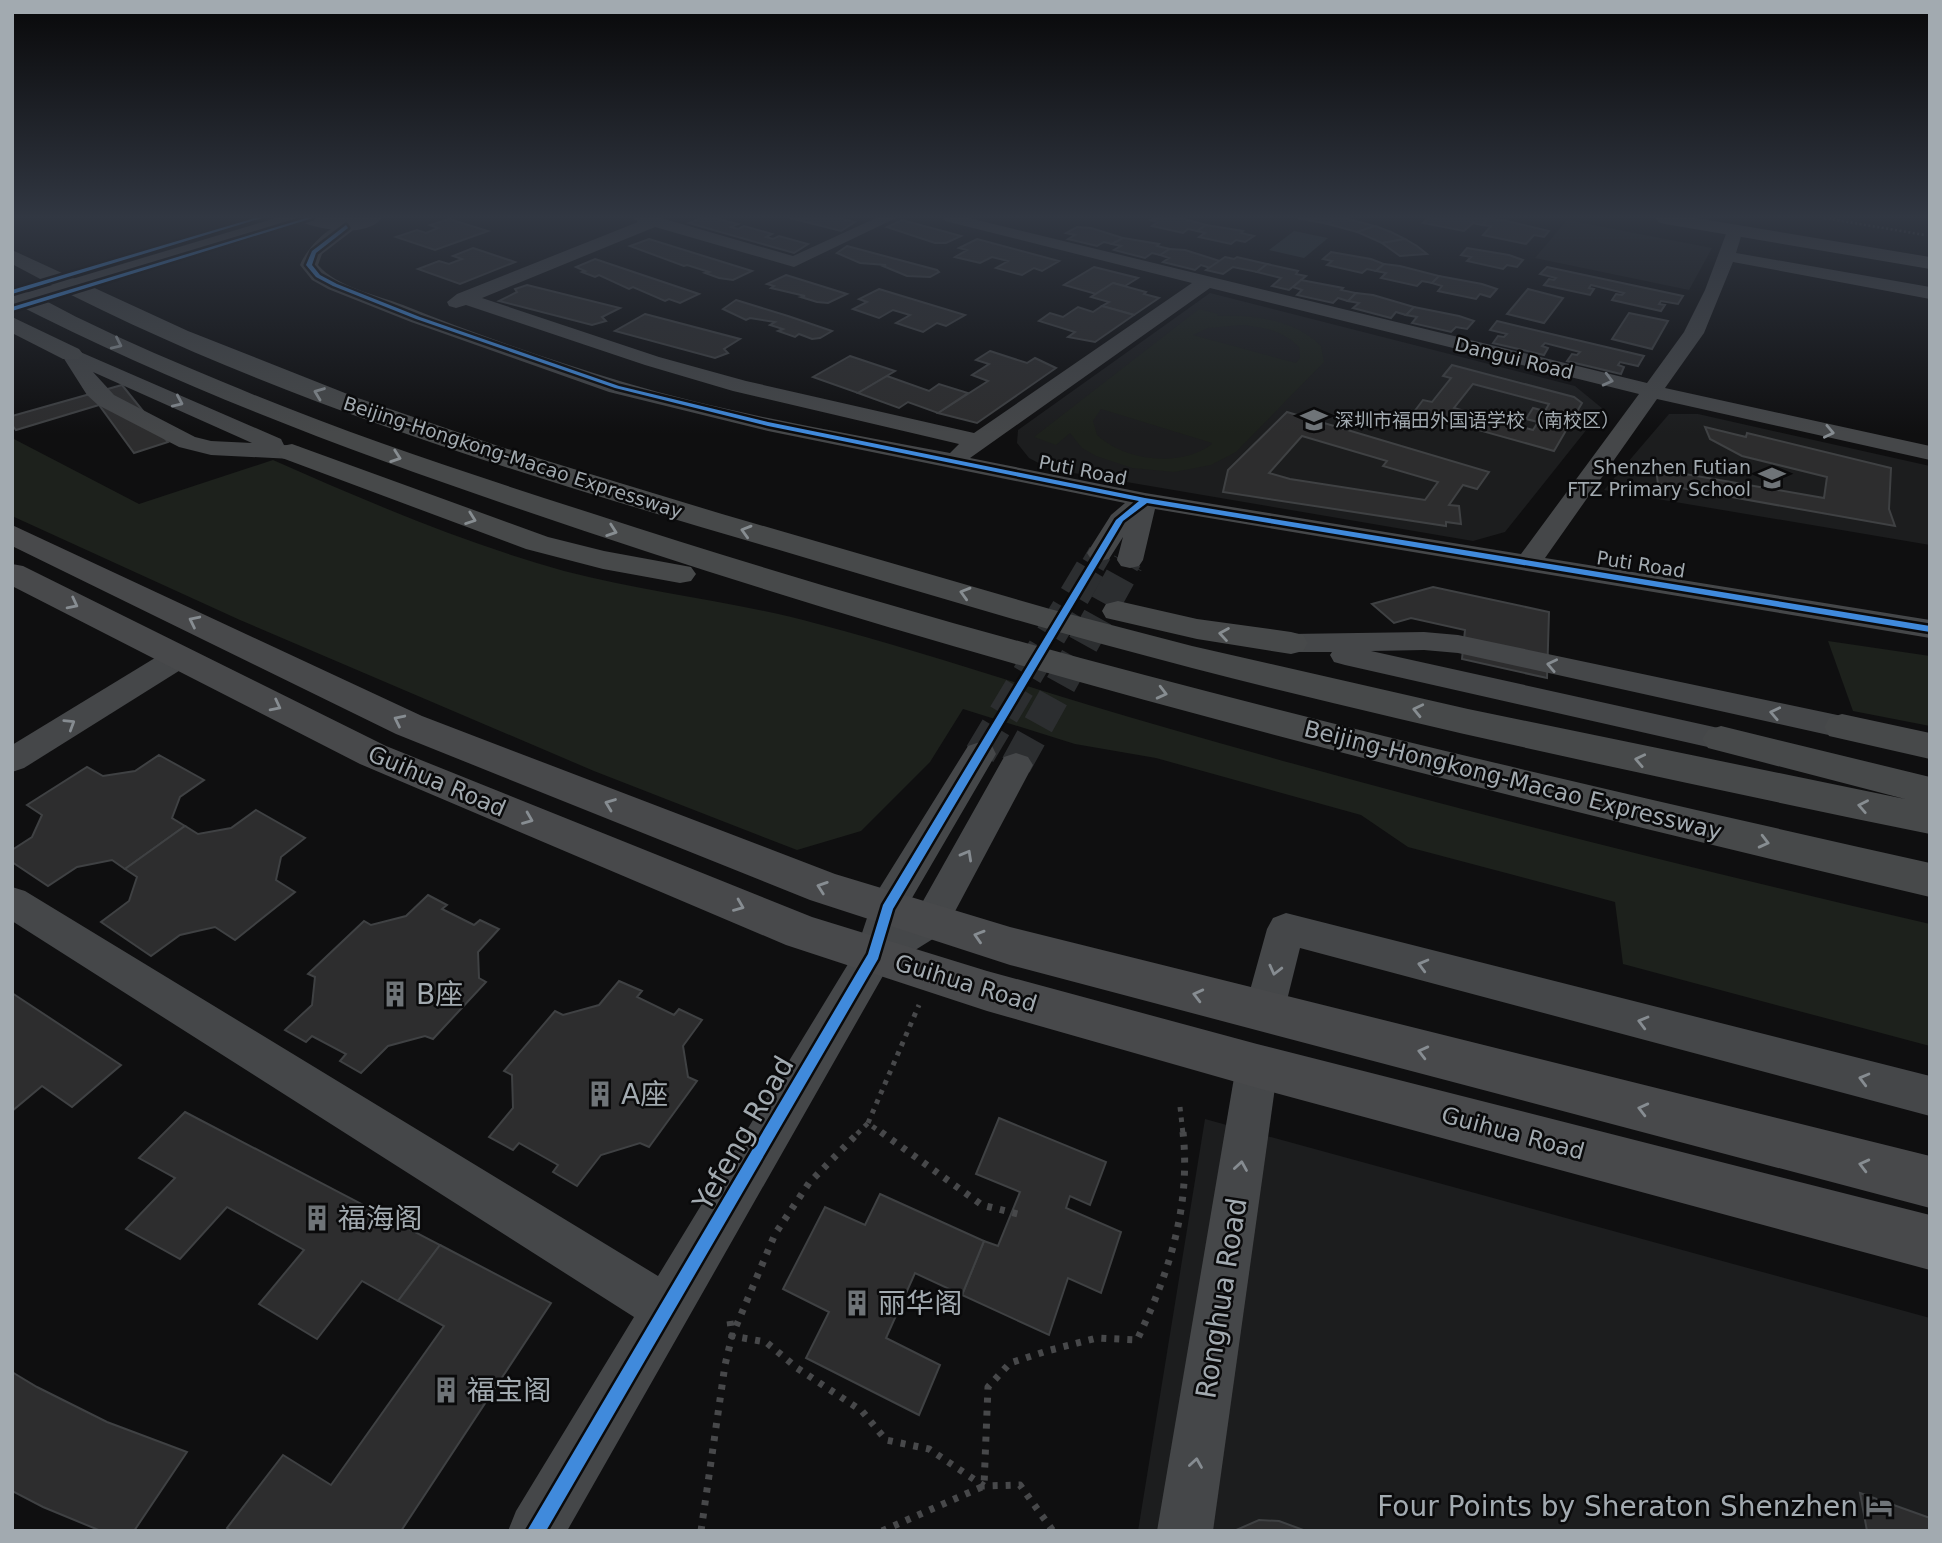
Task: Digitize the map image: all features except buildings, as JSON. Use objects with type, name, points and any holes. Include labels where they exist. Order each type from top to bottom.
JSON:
[{"type":"highway","name":"Beijing-Hongkong-Macao Expressway","points":[[83,290],[160,327],[359,408],[587,464],[1037,601],[1128,626],[1189,657],[1630,758],[1930,819]]},
{"type":"highway","name":"Beijing-Hongkong-Macao Expressway","points":[[12,295],[175,372],[321,430],[692,558],[1096,676],[1378,748],[1930,880]]},
{"type":"highway","points":[[12,324],[71,354]]},
{"type":"highway","points":[[292,452],[537,543],[603,560],[866,610]]},
{"type":"highway","points":[[1128,626],[1198,629],[1292,643]]},
{"type":"highway","points":[[1842,727],[1930,746]]},
{"type":"highway","points":[[1721,739],[1930,791]]},
{"type":"main road","points":[[12,295],[29,290]]},
{"type":"main road","points":[[12,304],[58,290]]},
{"type":"main road","name":"Guihua Road","points":[[12,534],[409,725],[825,888],[1010,946],[1930,1182]]},
{"type":"main road","name":"Guihua Road","points":[[12,573],[373,755],[802,932],[933,974],[1257,1066],[1930,1243]]},
{"type":"street","name":"Puti Road","points":[[348,290],[418,318],[617,387],[768,424],[949,463],[1145,500],[1930,629]]},
{"type":"street","points":[[418,318],[495,290]]},
{"type":"street","points":[[949,463],[1195,290]]},
{"type":"street","name":"Dangui Road","points":[[1239,290],[1652,391],[1930,453]]},
{"type":"street","points":[[1528,563],[1680,354],[1699,324],[1713,290]]},
{"type":"street","points":[[470,301],[652,361],[741,386],[978,441]]},
{"type":"street","points":[[71,354],[95,390],[106,400],[187,442],[211,448],[292,452]]},
{"type":"street","points":[[71,354],[292,452]]},
{"type":"street","points":[[1100,553],[1120,520],[1145,500]]},
{"type":"street","points":[[1130,560],[1145,500]]},
{"type":"street","points":[[1292,643],[1445,642],[1842,727]]},
{"type":"street","points":[[1292,643],[1721,739]]},
{"type":"street","points":[[12,760],[179,657]]},
{"type":"street","points":[[1588,672],[1621,686],[1721,739]]},
{"type":"street","name":"Yefeng Road","points":[[536,1531],[874,955],[887,908],[980,754]]},
{"type":"street","points":[[931,921],[1016,765]]},
{"type":"street","points":[[12,902],[666,1309]]},
{"type":"street","name":"Yefeng Road","points":[[874,955],[931,921]]},
{"type":"street","points":[[1264,1012],[1286,929],[1930,1096]]},
{"type":"street","name":"Ronghua Road","points":[[1185,1531],[1257,1066]]},
{"type":"path","points":[[701,1531],[725,1365],[732,1336],[775,1234],[809,1183],[868,1123],[933,974]]},
{"type":"path","points":[[984,1486],[988,1387],[1010,1363],[1097,1338],[1137,1340],[1160,1294],[1177,1236],[1185,1188],[1180,1107]]},
{"type":"path","points":[[868,1123],[982,1205],[1022,1215]]},
{"type":"path","points":[[730,1321],[732,1336]]},
{"type":"path","points":[[732,1336],[766,1342],[797,1368],[862,1411],[886,1440],[929,1449],[984,1486]]},
{"type":"path","points":[[882,1531],[984,1486],[1020,1485],[1054,1531]]},
{"type":"shaded area","name":"深圳市福田外国语学校（南校区）","points":[[1210,293],[1575,386],[1603,409],[1505,532],[1473,541],[1050,469],[1029,458],[1017,443],[1018,430]]},
{"type":"shaded area","points":[[1199,309],[1218,314],[1217,316],[1273,320],[1299,330],[1321,346],[1324,362],[1236,452],[1211,465],[1174,472],[1132,468],[1096,456],[1082,448],[1070,433],[1056,445],[1034,437]],"holes":[[[1242,325],[1287,337],[1299,347],[1300,358],[1296,363],[1193,335],[1208,328]],[[1101,409],[1212,443],[1212,444],[1199,452],[1169,459],[1138,456],[1122,451],[1097,435],[1093,421]]]},
{"type":"shaded area","name":"Shenzhen Futian FTZ Primary School","points":[[1669,414],[1698,414],[1930,466],[1930,545],[1604,490]]},
{"type":"shaded area","points":[[12,438],[139,504],[273,460],[453,535],[564,571],[818,624],[1357,781],[1643,855],[1930,924],[1930,1046],[1623,964],[1615,902],[1408,847],[1361,815],[1156,758],[1075,744],[963,709],[930,762],[861,831],[797,850],[594,771],[240,620],[12,516]]},
{"type":"shaded area","points":[[1828,641],[1930,656],[1930,726],[1853,711]]},
{"type":"shaded area","points":[[1205,1119],[1930,1318],[1930,1531],[1138,1531]]},
{"type":"tunnel","points":[[1093,565],[1100,553]]},
{"type":"tunnel","points":[[1127,565],[1130,560]]},
{"type":"tunnel","points":[[980,754],[1094,563]]},
{"type":"tunnel","points":[[1016,765],[1128,563]]},
{"type":"cycle path","points":[[12,292],[19,290]]},
{"type":"cycle path","points":[[12,309],[74,290]]},
{"type":"cycle path","points":[[348,290],[418,318],[617,387],[768,424],[1145,500],[1930,629]]},
{"type":"cycle path","points":[[536,1531],[874,955],[887,908],[1120,520],[1145,500]]},
{"type":"place","name":"深圳市福田外国语学校（南校区）","points":[[1314,420]]},
{"type":"place","name":"Shenzhen Futian FTZ Primary School","points":[[1772,478]]},
{"type":"place","name":"B座","points":[[395,994]]},
{"type":"place","name":"A座","points":[[600,1094]]},
{"type":"place","name":"福海阁","points":[[317,1218]]},
{"type":"place","name":"丽华阁","points":[[857,1303]]},
{"type":"place","name":"福宝阁","points":[[446,1390]]},
{"type":"place","name":"Four Points by Sheraton Shenzhen","points":[[1879,1506]]}]
